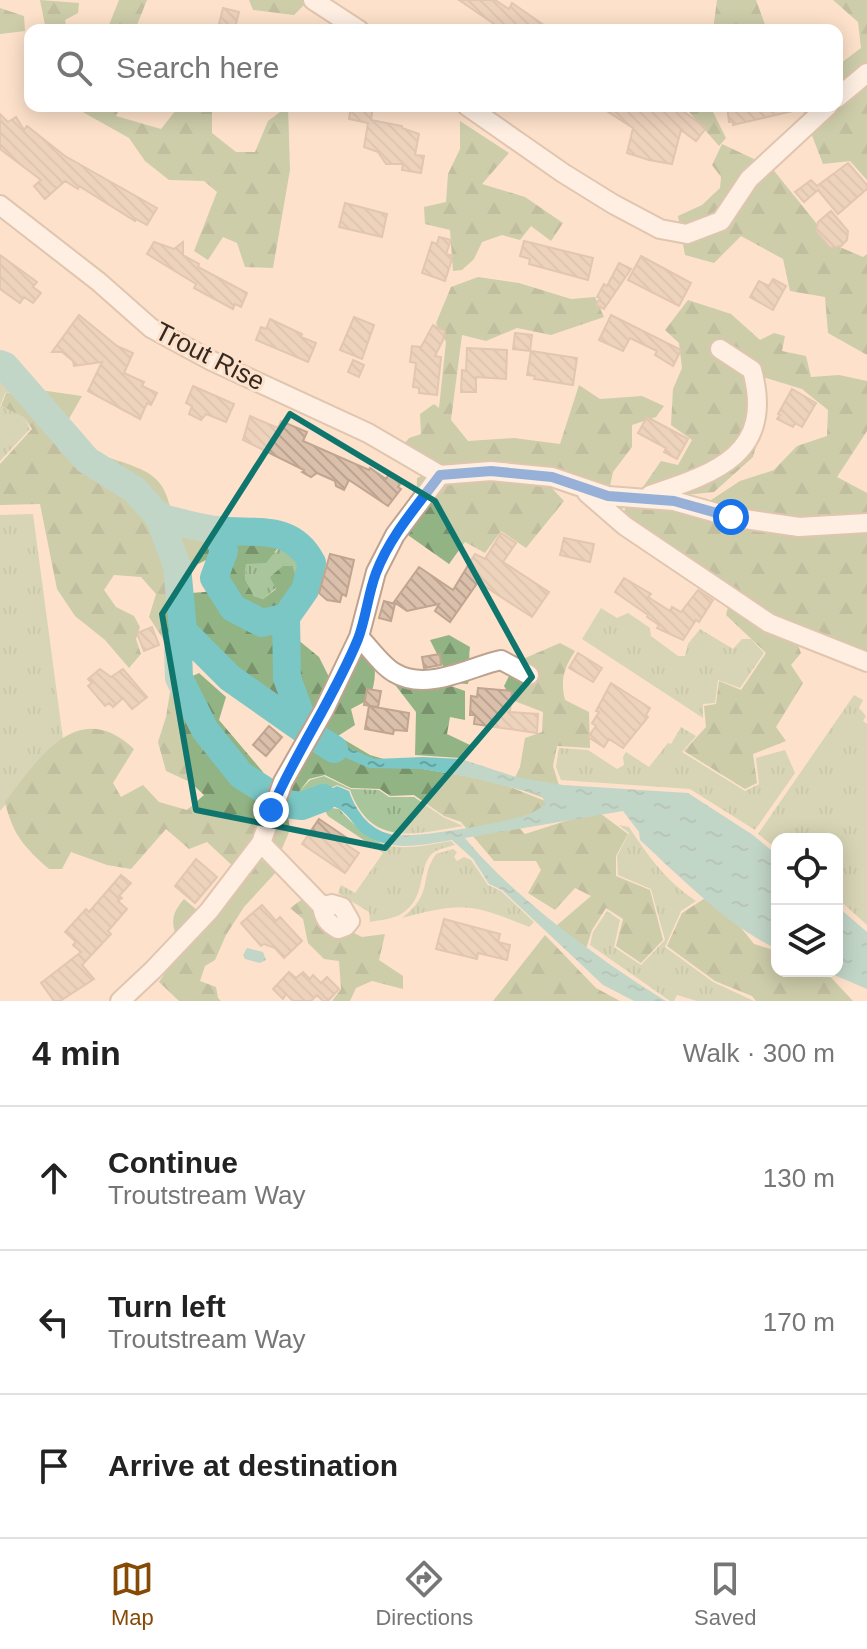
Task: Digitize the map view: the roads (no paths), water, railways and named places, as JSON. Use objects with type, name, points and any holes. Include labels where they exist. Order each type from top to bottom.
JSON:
[{"type":"street","points":[[313,0],[350,24]]},
{"type":"street","points":[[843,93],[867,73]]},
{"type":"street","points":[[476,112],[613,204],[660,229],[687,234],[721,221],[749,179],[822,112]]},
{"type":"street","name":"Trout Rise","points":[[0,205],[99,282],[151,328],[212,361],[368,433],[440,475]]},
{"type":"street","points":[[644,497],[705,476],[733,459],[751,434],[759,396],[752,370],[720,349]]},
{"type":"street","points":[[120,1001],[209,911],[261,843],[283,782],[324,710],[359,637],[376,572],[395,535],[440,475],[503,472],[552,477],[608,496],[674,501],[731,517],[799,527],[867,523]]},
{"type":"street","points":[[582,487],[625,526],[769,623],[867,662]]},
{"type":"street","points":[[359,637],[395,673],[421,680],[444,677],[501,660],[529,675]]},
{"type":"street","points":[[261,843],[322,906]]},
{"type":"water","points":[[321,736],[375,759],[461,759],[516,777],[563,785],[688,793],[771,850],[771,946],[741,928],[688,885],[640,840],[639,832],[623,811],[465,838],[532,905],[614,967],[666,1001],[634,1001],[603,985],[502,890],[489,884],[473,859],[452,840],[406,846],[384,843],[362,833],[335,807],[287,806],[288,799],[311,799],[337,786],[349,791],[360,813],[379,830],[407,835],[463,829],[530,814],[546,804],[541,795],[422,769],[369,768],[317,745]]},
{"type":"water","points":[[843,911],[867,932],[867,989],[839,977],[843,977]]},
{"type":"water","points":[[247,948],[263,952],[266,960],[260,963],[245,959],[243,955]]},
{"type":"waterway","points":[[0,364],[87,460],[135,490],[159,517],[177,566],[183,631],[178,651],[179,678],[205,730],[241,775],[286,804],[302,806],[323,798]]},
{"type":"waterway","points":[[159,517],[215,530],[270,533],[293,541],[303,550],[312,563],[305,590],[286,617],[287,678],[307,732],[334,749]]},
{"type":"waterway","points":[[216,530],[224,551],[214,578],[233,608],[262,623],[286,617]]},
{"type":"waterway","points":[[183,631],[230,678],[307,732]]}]
